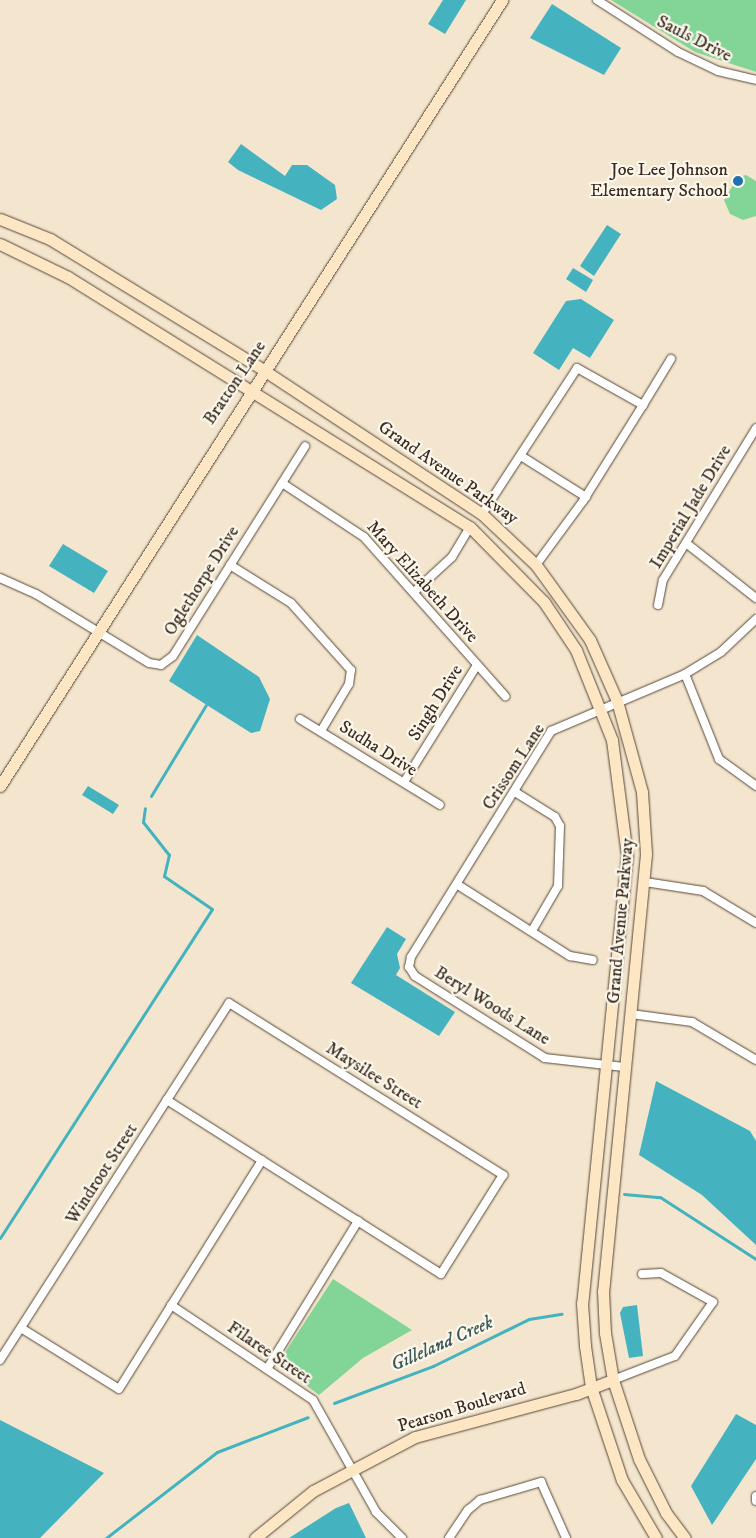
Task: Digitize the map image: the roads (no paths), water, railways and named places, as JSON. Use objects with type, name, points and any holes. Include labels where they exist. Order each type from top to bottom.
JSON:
[{"type":"street","name":"Bratton Lane","points":[[0,786],[97,629],[265,371],[502,0]]},
{"type":"street","name":"Sauls Drive","points":[[596,0],[678,52],[718,71],[756,80]]},
{"type":"street","name":"Grand Avenue Parkway","points":[[0,219],[50,238],[265,371],[482,514],[536,565],[590,640],[617,702],[642,792],[645,882],[624,1067],[603,1291],[613,1380],[639,1459],[666,1513],[685,1538]]},
{"type":"street","name":"Grand Avenue Parkway","points":[[0,244],[68,277],[253,389],[470,527],[512,565],[550,610],[576,650],[601,707],[622,790],[627,855],[602,1066],[582,1303],[591,1387],[622,1480],[656,1538]]},
{"type":"street","points":[[536,565],[586,497],[672,359]]},
{"type":"street","points":[[414,592],[452,557],[470,527],[482,514],[577,368],[643,405]]},
{"type":"street","name":"Imperial Jade Drive","points":[[658,605],[663,580],[756,428]]},
{"type":"street","name":"Oglethorpe Drive","points":[[0,578],[97,629],[149,663],[161,665],[173,656],[305,446]]},
{"type":"street","points":[[520,456],[586,497]]},
{"type":"street","name":"Mary Elizabeth Drive","points":[[282,483],[364,537],[506,696]]},
{"type":"street","points":[[686,543],[756,598]]},
{"type":"street","points":[[230,566],[291,603],[350,670],[349,684],[321,731]]},
{"type":"street","name":"Crissom Lane","points":[[409,967],[551,731],[601,707],[685,674],[721,652],[756,619]]},
{"type":"street","name":"Singh Drive","points":[[404,782],[477,665]]},
{"type":"street","points":[[685,674],[719,759],[756,786]]},
{"type":"street","name":"Sudha Drive","points":[[300,719],[440,806]]},
{"type":"street","points":[[515,792],[556,817],[560,826],[558,886],[533,929]]},
{"type":"street","points":[[645,882],[703,891],[756,922]]},
{"type":"street","points":[[458,885],[533,929],[570,956],[593,960]]},
{"type":"street","name":"Beryl Woods Lane","points":[[409,967],[416,976],[545,1058],[624,1067]]},
{"type":"street","name":"Windroot Street","points":[[0,1360],[229,1003]]},
{"type":"street","name":"Maysilee Street","points":[[229,1003],[503,1175],[441,1274],[358,1221]]},
{"type":"street","points":[[631,1014],[692,1022],[756,1060]]},
{"type":"street","points":[[167,1100],[358,1221],[267,1368]]},
{"type":"street","points":[[21,1328],[119,1388],[262,1160]]},
{"type":"street","points":[[613,1380],[675,1356],[713,1302],[661,1273],[642,1274]]},
{"type":"street","name":"Filaree Street","points":[[171,1306],[267,1368],[312,1400],[376,1512],[402,1538]]},
{"type":"street","name":"Pearson Boulevard","points":[[255,1538],[313,1491],[352,1468],[415,1437],[613,1380]]},
{"type":"street","points":[[449,1538],[468,1510],[480,1500],[541,1482],[566,1538]]},
{"type":"water","points":[[443,0],[466,0],[445,34],[428,24]]},
{"type":"water","points":[[552,4],[621,48],[604,75],[530,38]]},
{"type":"water","points":[[241,144],[285,176],[292,165],[307,165],[335,185],[337,199],[321,210],[238,170],[228,162]]},
{"type":"water","points":[[607,225],[621,234],[594,276],[580,266]]},
{"type":"water","points":[[573,268],[593,280],[586,292],[566,279]]},
{"type":"water","points":[[581,299],[614,320],[590,358],[573,348],[559,370],[533,353],[566,301]]},
{"type":"water","points":[[63,544],[108,571],[94,593],[49,566]]},
{"type":"water","points":[[197,635],[259,677],[270,699],[260,731],[251,733],[169,681]]},
{"type":"water","points":[[88,786],[119,805],[113,814],[82,795]]},
{"type":"water","points":[[387,927],[406,939],[397,954],[400,968],[396,975],[455,1012],[439,1036],[351,983]]},
{"type":"water","points":[[656,1081],[750,1131],[756,1141],[756,1245],[702,1195],[639,1155]]},
{"type":"water","points":[[637,1305],[643,1356],[629,1358],[620,1313],[623,1307]]},
{"type":"water","points":[[736,1414],[756,1425],[756,1459],[712,1525],[691,1486]]},
{"type":"water","points":[[0,1420],[104,1473],[40,1538],[0,1538]]},
{"type":"water","points":[[349,1503],[366,1538],[289,1538],[336,1508]]},
{"type":"waterway","points":[[151,796],[206,705]]},
{"type":"waterway","points":[[0,1238],[212,909],[164,876],[169,855],[143,822],[145,808]]},
{"type":"waterway","points":[[624,1194],[660,1197],[756,1259]]},
{"type":"waterway","name":"Gilleland Creek","points":[[334,1403],[433,1366],[529,1319],[562,1314]]},
{"type":"waterway","name":"Gilleland Creek","points":[[106,1538],[217,1452],[308,1417]]},
{"type":"place","name":"Joe Lee Johnson Elementary School","points":[[738,181]]}]
